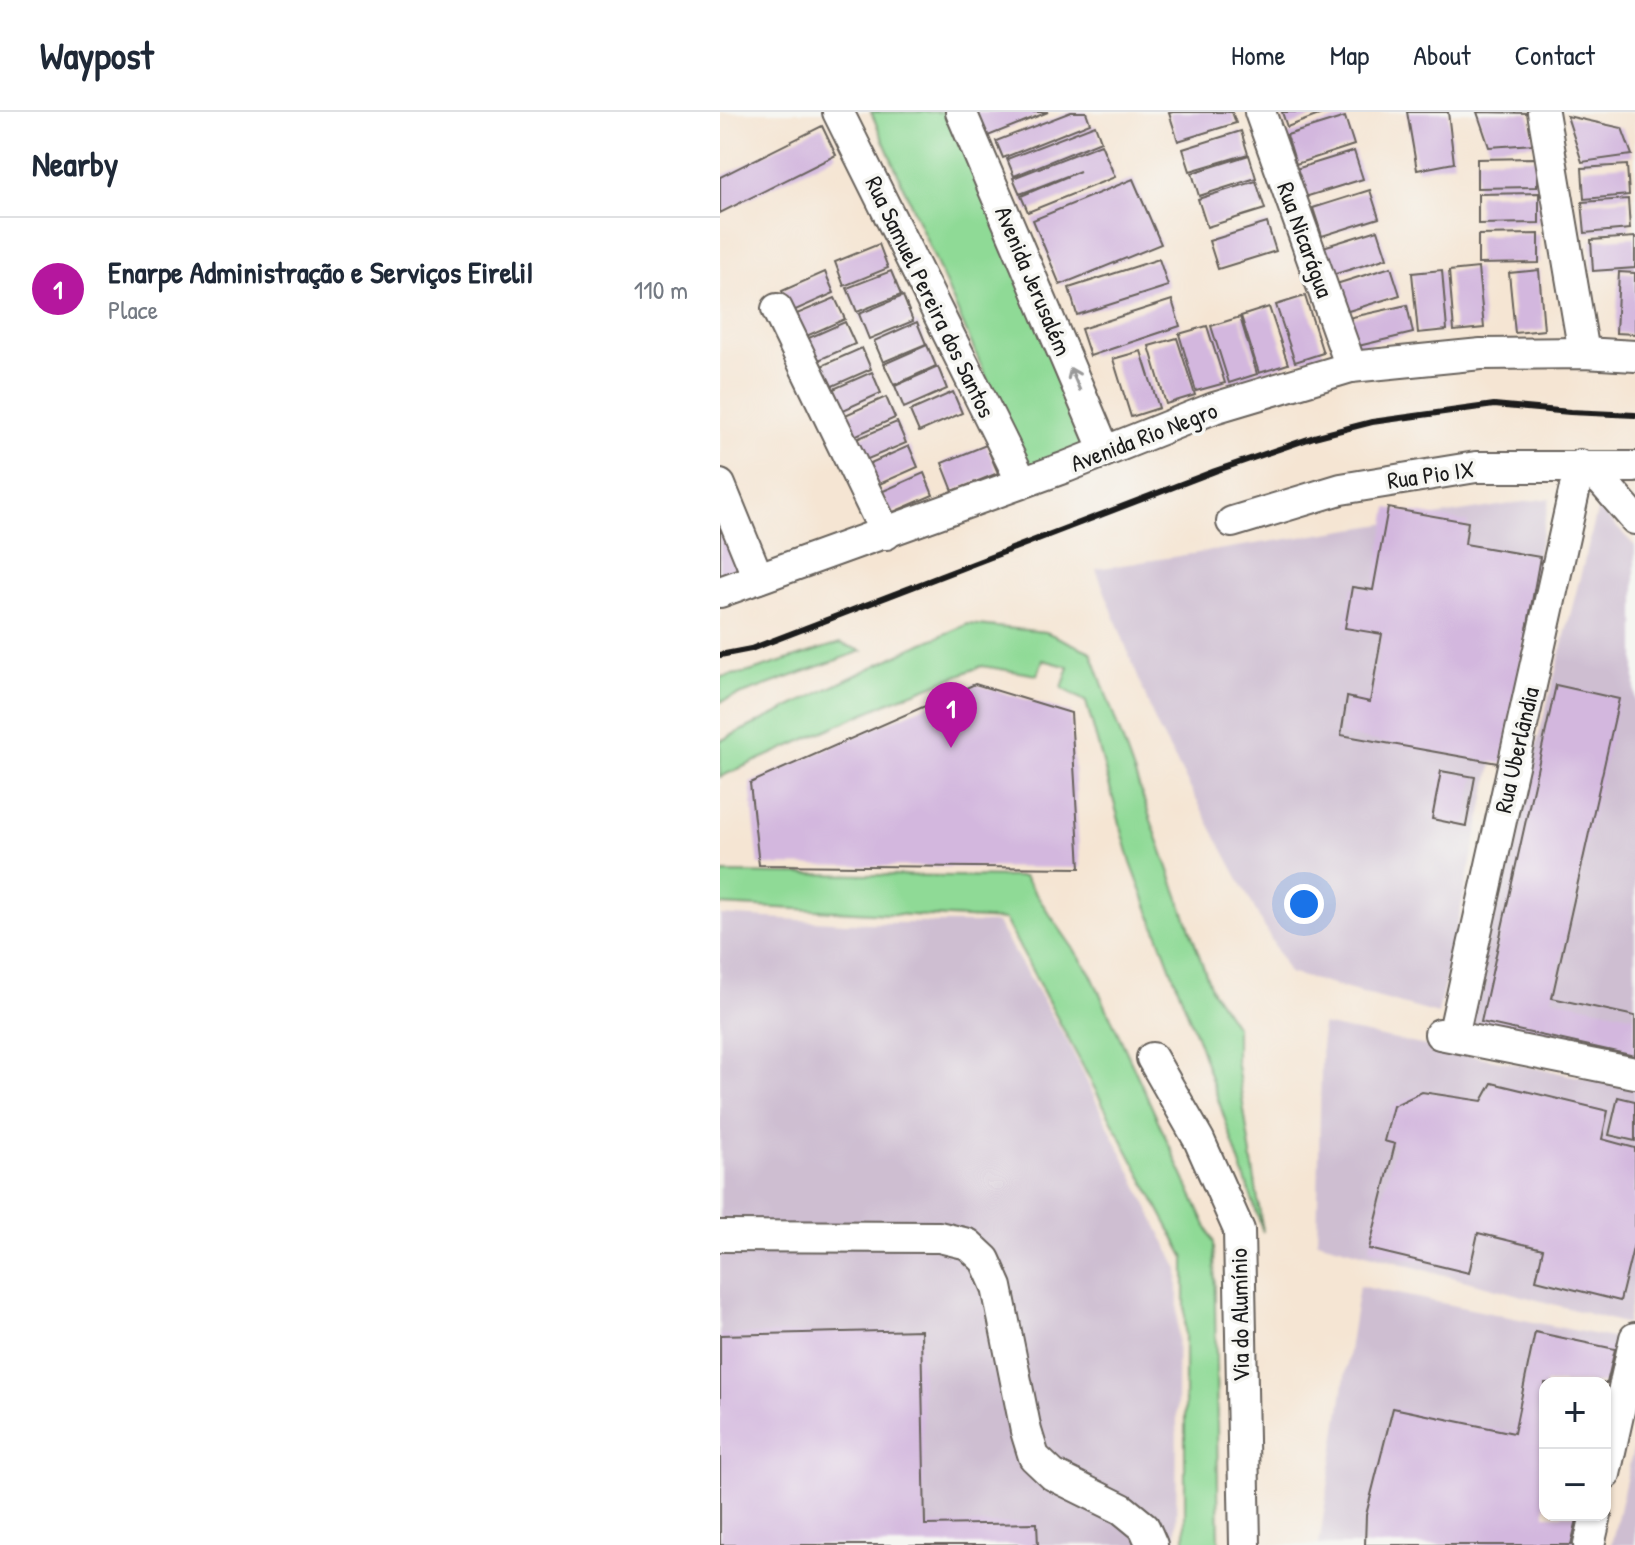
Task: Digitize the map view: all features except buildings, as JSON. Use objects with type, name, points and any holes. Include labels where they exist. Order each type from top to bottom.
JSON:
[{"type":"street","name":"Rua Samuel Pereira dos Santos","points":[[838,112],[1022,482]]},
{"type":"street","name":"Avenida Jerusalém","points":[[961,112],[1105,451]]},
{"type":"street","name":"Rua Nicarágua","points":[[1260,112],[1351,367]]},
{"type":"street","points":[[1543,112],[1584,353]]},
{"type":"street","points":[[777,309],[886,534]]},
{"type":"street","name":"Avenida Rio Negro","points":[[720,592],[886,534],[1214,408],[1351,367],[1481,354],[1635,356]]},
{"type":"street","points":[[1580,465],[1602,481],[1635,519]]},
{"type":"street","name":"Rua Uberlândia","points":[[1580,465],[1447,1035],[1635,1073]]},
{"type":"street","name":"Rua Pio IX","points":[[1232,522],[1341,489],[1476,467],[1635,467]]},
{"type":"street","points":[[720,485],[758,578]]},
{"type":"street","name":"Via do Alumínio","points":[[1152,1058],[1199,1140],[1239,1230],[1245,1545]]},
{"type":"street","points":[[720,1236],[939,1237],[968,1244],[985,1260],[997,1287],[1034,1457],[1053,1475],[1122,1509],[1144,1527],[1152,1545]]},
{"type":"street","points":[[1611,1449],[1635,1338]]},
{"type":"street","points":[[1589,1545],[1595,1521]]},
{"type":"shaded area","points":[[1550,498],[1438,1014],[1289,973],[1156,724],[1096,569]]},
{"type":"shaded area","points":[[1598,508],[1635,546],[1635,1065],[1462,1031]]},
{"type":"shaded area","points":[[720,915],[846,923],[997,923],[1067,1041],[1178,1269],[1176,1545],[720,1545]]},
{"type":"shaded area","points":[[1322,1025],[1635,1088],[1635,1280],[1627,1324],[1317,1241]]},
{"type":"shaded area","points":[[1359,1286],[1621,1340],[1611,1386],[1611,1377],[1539,1377],[1539,1521],[1581,1521],[1576,1545],[1319,1545]]},
{"type":"shaded area","points":[[1635,1441],[1635,1545],[1611,1545]]},
{"type":"green space","points":[[871,112],[948,112],[1094,448],[1029,476]]},
{"type":"green space","points":[[968,624],[1046,632],[1091,652],[1212,991],[1236,1027],[1236,1059],[1263,1232],[1200,1046],[1131,863],[1086,702],[1062,688],[1069,667],[1043,660],[1037,675],[982,666],[892,701],[720,777],[720,741]]},
{"type":"green space","points":[[840,643],[862,651],[720,702],[720,677],[749,672]]},
{"type":"green space","points":[[720,873],[1024,877],[1091,974],[1214,1243],[1219,1545],[1185,1545],[1185,1258],[1005,920],[720,905]]},
{"type":"railway","points":[[720,655],[751,649],[1215,471],[1314,437],[1372,422],[1494,405],[1635,415]]},
{"type":"place","name":"Enarpe Administração e Serviços EireliI","points":[[951,748]]}]
